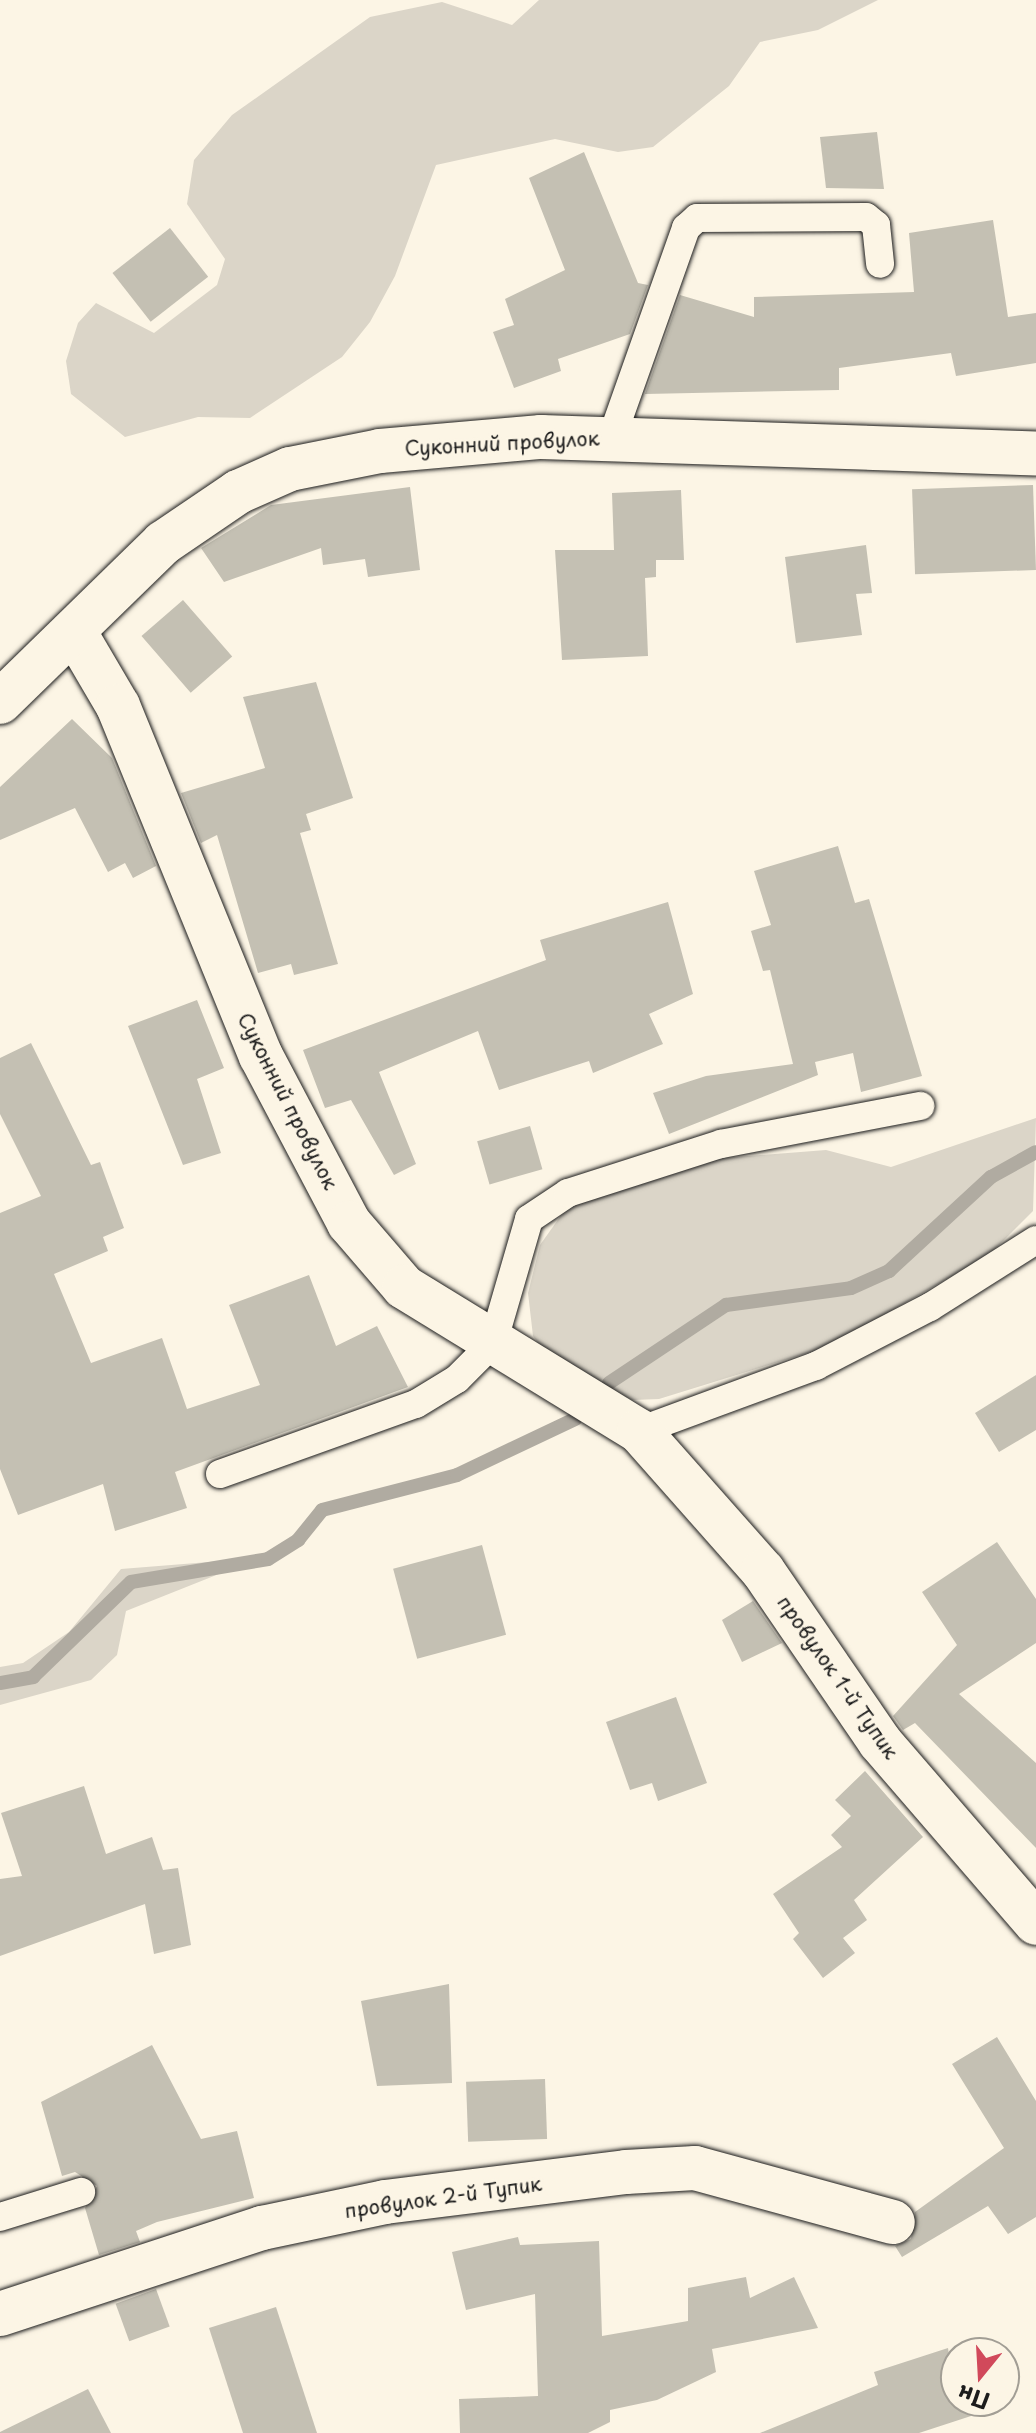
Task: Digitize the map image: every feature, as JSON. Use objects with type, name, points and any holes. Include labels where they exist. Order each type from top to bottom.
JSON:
[{"type":"street","name":"Суконний провулок","points":[[0,702],[163,543],[238,492],[290,469],[412,448],[612,437],[1036,453]]},
{"type":"street","name":"Суконний провулок","points":[[74,631],[118,706],[261,1056],[349,1223],[404,1287],[493,1343]]},
{"type":"street","name":"провулок 1-й Тупик","points":[[493,1343],[639,1431],[763,1571],[880,1742],[1036,1923]]},
{"type":"street","name":"провулок 2-й Тупик","points":[[0,2314],[262,2228],[385,2202],[626,2172],[695,2168],[893,2222]]},
{"type":"lane","points":[[612,437],[686,228],[697,218],[866,217],[876,225],[880,264]]},
{"type":"lane","points":[[220,1474],[416,1404],[457,1379],[493,1343],[521,1233],[568,1193],[721,1144],[920,1106]]},
{"type":"lane","points":[[639,1431],[816,1366],[930,1307],[1036,1240]]},
{"type":"lane","points":[[0,2217],[81,2192]]},
{"type":"shaded area","points":[[539,0],[878,0],[818,30],[760,42],[729,86],[653,147],[618,152],[555,139],[436,165],[395,276],[370,322],[342,357],[250,418],[198,417],[125,437],[71,394],[66,361],[78,323],[96,303],[154,333],[217,285],[225,259],[187,204],[194,160],[232,115],[370,17],[442,2],[512,25]]},
{"type":"shaded area","points":[[1036,1118],[1033,1211],[990,1254],[830,1346],[659,1399],[632,1400],[548,1356],[533,1336],[528,1293],[540,1245],[567,1207],[710,1159],[826,1150],[891,1167]]},
{"type":"shaded area","points":[[259,1558],[126,1611],[117,1655],[91,1680],[0,1705],[0,1667],[23,1663],[69,1632],[121,1569]]},
{"type":"building","points":[[877,132],[884,189],[826,188],[820,137]]},
{"type":"building","points":[[584,152],[638,283],[648,285],[630,334],[558,359],[561,371],[514,388],[493,332],[514,325],[505,299],[565,270],[529,178]]},
{"type":"building","points":[[993,220],[1008,317],[1036,313],[1036,363],[956,376],[951,353],[839,368],[839,390],[645,394],[680,295],[754,317],[754,297],[914,292],[909,233]]},
{"type":"building","points":[[170,228],[208,277],[151,322],[112,273]]},
{"type":"building","points":[[1033,485],[1036,570],[915,574],[912,489]]},
{"type":"building","points":[[410,487],[420,570],[368,577],[365,559],[323,565],[321,548],[224,582],[201,548],[271,505]]},
{"type":"building","points":[[681,490],[684,560],[656,560],[656,577],[645,578],[648,656],[562,660],[555,550],[614,550],[612,493]]},
{"type":"building","points":[[866,545],[872,593],[856,594],[862,635],[796,643],[785,557]]},
{"type":"building","points":[[183,600],[232,657],[191,693],[141,636]]},
{"type":"building","points":[[316,682],[353,798],[306,814],[311,830],[300,833],[338,964],[294,975],[291,964],[258,973],[217,835],[201,843],[181,793],[265,768],[243,697]]},
{"type":"building","points":[[72,719],[112,758],[156,866],[133,878],[125,863],[108,872],[75,808],[0,840],[0,787]]},
{"type":"building","points":[[838,846],[855,903],[869,899],[922,1076],[861,1092],[853,1053],[815,1062],[818,1075],[669,1134],[653,1093],[706,1076],[793,1064],[770,970],[763,971],[751,931],[771,925],[754,871]]},
{"type":"building","points":[[668,902],[693,994],[649,1014],[663,1044],[593,1073],[589,1061],[499,1090],[478,1031],[379,1072],[416,1164],[394,1175],[351,1100],[325,1108],[303,1050],[546,960],[540,940]]},
{"type":"building","points":[[197,1000],[224,1068],[197,1079],[221,1153],[183,1165],[128,1026]]},
{"type":"building","points":[[31,1043],[91,1165],[100,1162],[124,1228],[103,1237],[108,1251],[54,1274],[91,1363],[162,1338],[187,1409],[260,1385],[229,1305],[309,1275],[336,1346],[377,1326],[408,1387],[175,1472],[187,1508],[115,1531],[103,1484],[18,1515],[0,1469],[0,1213],[41,1196],[0,1114],[0,1058]]},
{"type":"building","points":[[530,1126],[542,1169],[490,1184],[477,1141]]},
{"type":"building","points":[[1036,1375],[1036,1430],[999,1452],[975,1413]]},
{"type":"building","points":[[997,1542],[1036,1599],[1036,1643],[959,1694],[1036,1763],[1036,1848],[915,1723],[903,1730],[893,1716],[957,1645],[922,1592]]},
{"type":"building","points":[[482,1545],[506,1635],[417,1659],[393,1569]]},
{"type":"building","points":[[753,1601],[782,1643],[742,1662],[722,1620]]},
{"type":"building","points":[[676,1697],[707,1783],[658,1801],[652,1783],[630,1790],[606,1722]]},
{"type":"building","points":[[865,1771],[923,1837],[854,1900],[867,1920],[843,1938],[855,1953],[823,1978],[793,1939],[799,1933],[773,1894],[842,1847],[831,1835],[851,1816],[835,1800]]},
{"type":"building","points":[[84,1786],[106,1854],[152,1837],[163,1870],[178,1868],[191,1945],[154,1954],[145,1904],[0,1956],[0,1879],[22,1876],[1,1813]]},
{"type":"building","points":[[449,1984],[452,2083],[377,2086],[361,2001]]},
{"type":"building","points":[[997,2037],[1036,2101],[1036,2217],[1008,2234],[988,2206],[902,2257],[895,2246],[911,2239],[915,2212],[1004,2148],[952,2064]]},
{"type":"building","points":[[152,2045],[201,2139],[237,2131],[254,2198],[157,2222],[136,2231],[140,2242],[99,2255],[85,2208],[97,2186],[75,2172],[62,2176],[41,2102]]},
{"type":"building","points":[[545,2079],[547,2139],[468,2142],[466,2082]]},
{"type":"building","points":[[518,2237],[520,2245],[599,2241],[602,2336],[688,2321],[688,2288],[746,2277],[750,2298],[794,2277],[818,2328],[712,2349],[716,2372],[657,2400],[610,2410],[610,2422],[588,2433],[460,2433],[459,2399],[538,2396],[535,2294],[466,2310],[452,2252]]},
{"type":"building","points":[[156,2289],[170,2327],[129,2341],[116,2304]]},
{"type":"building","points":[[276,2307],[317,2433],[243,2433],[209,2328]]},
{"type":"building","points":[[940,2351],[940,2417],[968,2417],[919,2433],[760,2433],[878,2385],[874,2372]]},
{"type":"building","points":[[88,2389],[111,2433],[0,2433],[0,2432]]},
{"type":"waterway","points":[[609,1383],[726,1305],[851,1288],[889,1271],[991,1177],[1036,1152]]},
{"type":"waterway","points":[[0,1683],[33,1677],[131,1582],[268,1559],[298,1540],[322,1510],[457,1475],[575,1419]]}]
